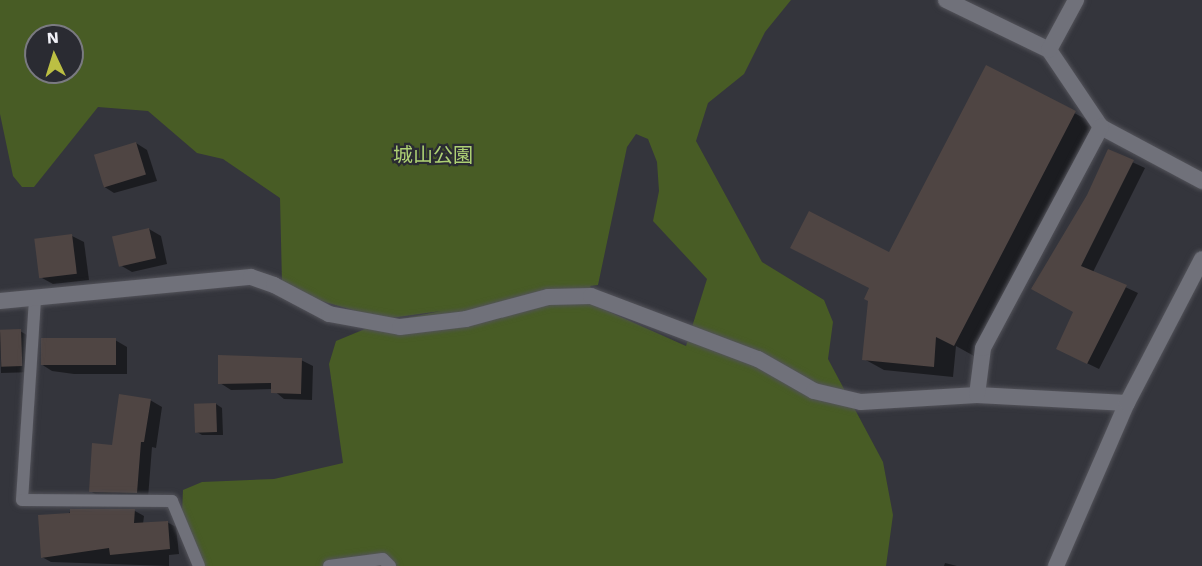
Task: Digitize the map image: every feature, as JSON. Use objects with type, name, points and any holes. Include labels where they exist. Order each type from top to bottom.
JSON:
[{"type":"street","points":[[946,0],[1049,50],[1101,127],[1202,181]]},
{"type":"street","points":[[1049,50],[1076,0]]},
{"type":"street","points":[[977,395],[983,348],[1101,127]]},
{"type":"street","points":[[1056,566],[1127,403],[1202,259]]},
{"type":"street","points":[[0,301],[251,277],[274,285],[329,314],[400,327],[466,319],[548,297],[591,296],[758,359],[814,391],[861,402],[977,395],[1127,403]]},
{"type":"lane","points":[[35,299],[22,500],[172,501],[199,566]]},
{"type":"lane","points":[[329,566],[382,559],[390,566]]},
{"type":"green space","name":"城山公園","points":[[0,0],[791,0],[765,32],[744,74],[708,103],[696,141],[762,262],[824,300],[833,322],[828,359],[883,462],[893,515],[886,566],[199,566],[182,512],[183,490],[202,482],[274,479],[343,463],[329,364],[336,341],[377,324],[441,311],[384,319],[304,296],[282,283],[280,198],[223,159],[197,153],[148,111],[98,107],[34,187],[22,187],[13,176],[0,114]],"holes":[[[636,134],[648,139],[657,162],[659,191],[653,221],[707,279],[686,346],[603,309],[590,286],[598,285],[627,147]]]},
{"type":"building","points":[[986,65],[1076,111],[954,346],[936,337],[934,367],[862,360],[868,301],[864,299],[869,288],[790,248],[809,211],[889,252]]},
{"type":"building","points":[[136,142],[146,175],[104,187],[94,155]]},
{"type":"building","points":[[1108,149],[1134,160],[1081,266],[1127,285],[1087,364],[1056,349],[1073,312],[1031,289],[1087,195]]},
{"type":"building","points":[[149,228],[156,258],[119,267],[112,237]]},
{"type":"building","points":[[72,234],[77,274],[39,278],[34,239]]},
{"type":"building","points":[[21,329],[22,366],[1,367],[0,330]]},
{"type":"building","points":[[41,338],[116,338],[116,365],[41,365]]},
{"type":"building","points":[[218,355],[302,358],[301,394],[271,393],[271,383],[218,384]]},
{"type":"building","points":[[119,394],[151,399],[144,442],[141,442],[137,493],[89,492],[92,443],[112,445]]},
{"type":"building","points":[[216,403],[217,432],[195,433],[194,404]]},
{"type":"building","points":[[70,509],[135,509],[134,523],[168,521],[170,549],[110,555],[109,548],[41,558],[38,515],[70,513]]}]
